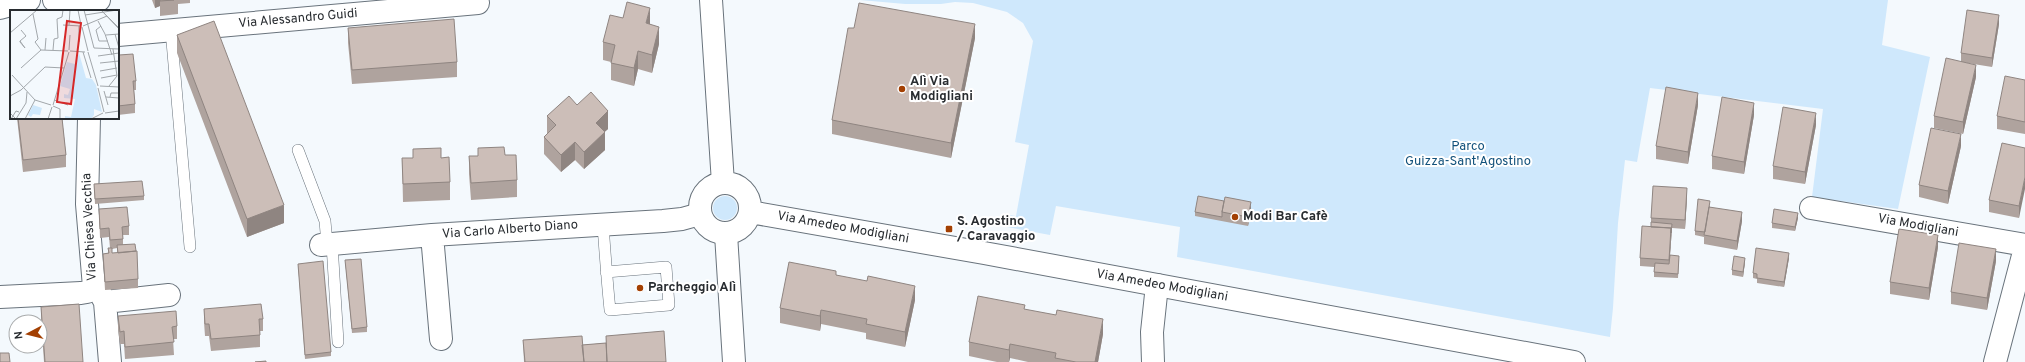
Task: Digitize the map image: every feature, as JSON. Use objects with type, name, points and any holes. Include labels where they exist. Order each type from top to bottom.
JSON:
[{"type":"street","points":[[0,8],[29,0]]},
{"type":"street","points":[[54,0],[68,8],[78,9],[91,6]]},
{"type":"street","points":[[711,0],[723,183]]},
{"type":"street","name":"Via Alessandro Guidi","points":[[119,34],[478,3]]},
{"type":"street","name":"Via Chiesa Vecchia","points":[[89,119],[87,204],[99,295],[110,362]]},
{"type":"street","points":[[723,183],[738,186],[743,191],[748,197],[750,212],[742,227],[735,232],[726,234],[713,231],[707,226],[700,214],[699,205],[707,190],[714,185],[723,183]]},
{"type":"street","name":"Via Modigliani","points":[[1811,208],[2025,245]]},
{"type":"street","name":"Via Amedeo Modigliani","points":[[750,212],[1574,362]]},
{"type":"street","name":"Via Carlo Alberto Diano","points":[[327,244],[432,235],[682,219],[700,214]]},
{"type":"street","points":[[726,234],[734,362]]},
{"type":"street","points":[[432,235],[441,339]]},
{"type":"street","points":[[1995,362],[2025,248]]},
{"type":"street","points":[[1154,362],[1152,332],[1157,285]]},
{"type":"street","name":"Via Chiesa Vecchia","points":[[0,297],[87,292],[99,295],[169,296]]},
{"type":"lane","points":[[171,30],[190,247]]},
{"type":"lane","points":[[298,150],[325,221],[338,342]]},
{"type":"lane","points":[[603,224],[606,272],[610,310],[669,305],[666,267],[606,272]]},
{"type":"green space","name":"Parco Guizza-Sant'Agostino","points":[[860,0],[1888,0],[1882,45],[1930,57],[1898,209],[1812,197],[1823,109],[1650,88],[1637,162],[1625,160],[1618,223],[1610,337],[1177,257],[1180,227],[1056,206],[1050,235],[1007,227],[1009,215],[1016,216],[1029,145],[1015,142],[1033,41],[1023,23],[1007,12],[973,3],[955,2],[941,4],[905,4]]},
{"type":"green space","points":[[725,196],[734,199],[737,208],[734,217],[725,220],[716,217],[713,208],[716,199]]},
{"type":"building","points":[[627,2],[650,8],[646,23],[659,27],[652,55],[638,51],[634,68],[611,63],[615,45],[603,42],[610,15],[623,18]]},
{"type":"building","name":"Alì Via Modigliani","points":[[859,3],[975,24],[951,143],[832,120],[848,28],[854,28]]},
{"type":"building","points":[[1967,10],[1999,15],[1992,58],[1961,53]]},
{"type":"building","points":[[454,19],[457,62],[352,70],[348,28]]},
{"type":"building","points":[[214,21],[284,205],[247,219],[177,35]]},
{"type":"building","points":[[133,54],[136,81],[133,81],[135,104],[119,106],[119,55]]},
{"type":"building","points":[[1946,58],[1976,65],[1963,122],[1934,116]]},
{"type":"building","points":[[2005,76],[2025,80],[2025,122],[1997,116]]},
{"type":"building","points":[[1666,87],[1698,93],[1688,152],[1656,146]]},
{"type":"building","points":[[591,92],[608,111],[596,123],[605,132],[584,152],[575,142],[561,155],[544,137],[556,125],[547,116],[569,96],[577,105]]},
{"type":"building","points":[[1722,97],[1754,103],[1744,162],[1712,156]]},
{"type":"building","points":[[1783,107],[1816,113],[1805,172],[1773,166]]},
{"type":"building","points":[[18,119],[62,119],[66,155],[23,160]]},
{"type":"building","points":[[1931,128],[1961,134],[1948,191],[1919,185]]},
{"type":"building","points":[[2002,143],[2025,148],[2025,177],[2019,206],[1989,200]]},
{"type":"building","points":[[504,147],[505,155],[516,155],[517,180],[471,183],[469,156],[478,156],[478,148]]},
{"type":"building","points":[[441,148],[441,158],[449,157],[450,182],[403,184],[402,158],[413,158],[413,149]]},
{"type":"building","points":[[142,181],[144,196],[95,199],[94,184]]},
{"type":"building","points":[[1653,186],[1687,188],[1685,220],[1651,218]]},
{"type":"building","points":[[1198,196],[1224,201],[1222,217],[1195,212]]},
{"type":"building","points":[[1225,197],[1251,202],[1248,217],[1222,212]]},
{"type":"building","points":[[1698,199],[1710,201],[1705,232],[1695,231]]},
{"type":"building","points":[[127,207],[129,226],[122,227],[123,239],[110,240],[109,228],[100,229],[99,209]]},
{"type":"building","points":[[1709,207],[1742,212],[1737,241],[1704,235]]},
{"type":"building","points":[[1774,209],[1798,213],[1795,227],[1772,223]]},
{"type":"building","points":[[1651,222],[1672,224],[1671,233],[1671,228],[1651,227]]},
{"type":"building","points":[[1642,226],[1671,228],[1669,260],[1640,258]]},
{"type":"building","points":[[1899,229],[1938,235],[1929,288],[1890,282]]},
{"type":"building","points":[[1959,243],[1996,249],[1987,298],[1951,292]]},
{"type":"building","points":[[135,244],[136,251],[118,253],[117,245]]},
{"type":"building","points":[[108,248],[112,248],[112,253],[137,251],[138,279],[105,282],[103,254],[109,253]]},
{"type":"building","points":[[1756,248],[1789,253],[1784,282],[1757,278],[1757,274],[1753,273]]},
{"type":"building","points":[[1670,255],[1679,256],[1678,274],[1654,272],[1655,263],[1669,264]]},
{"type":"building","points":[[1734,256],[1745,258],[1743,272],[1732,270]]},
{"type":"building","points":[[361,259],[367,327],[352,329],[345,260]]},
{"type":"building","points":[[323,261],[331,352],[305,355],[298,264]]},
{"type":"building","points":[[789,262],[836,271],[836,275],[867,281],[868,276],[915,286],[905,332],[866,324],[867,319],[821,310],[820,316],[780,308]]},
{"type":"building","points":[[978,296],[1025,305],[1024,309],[1056,315],[1057,310],[1103,319],[1095,362],[1076,362],[1055,358],[1056,353],[1010,344],[1009,350],[969,342]]},
{"type":"building","points":[[79,304],[83,362],[45,362],[44,354],[48,354],[48,314],[42,314],[41,307]]},
{"type":"building","points":[[261,304],[263,319],[259,319],[260,335],[211,339],[209,324],[205,324],[204,309]]},
{"type":"building","points":[[176,311],[177,326],[172,327],[174,342],[125,347],[124,331],[120,332],[118,316]]},
{"type":"building","points":[[664,331],[666,362],[607,362],[606,336]]},
{"type":"building","points":[[582,336],[584,362],[525,362],[523,340]]},
{"type":"building","points":[[606,343],[607,362],[584,362],[582,345]]},
{"type":"building","points":[[0,353],[9,354],[10,362],[0,362]]},
{"type":"place","name":"Alì Via Modigliani","points":[[902,89]]},
{"type":"place","name":"Modi Bar Cafè","points":[[1235,217]]},
{"type":"place","name":"S. Agostino / Caravaggio","points":[[949,229]]},
{"type":"place","name":"Parcheggio Alì","points":[[640,288]]}]
